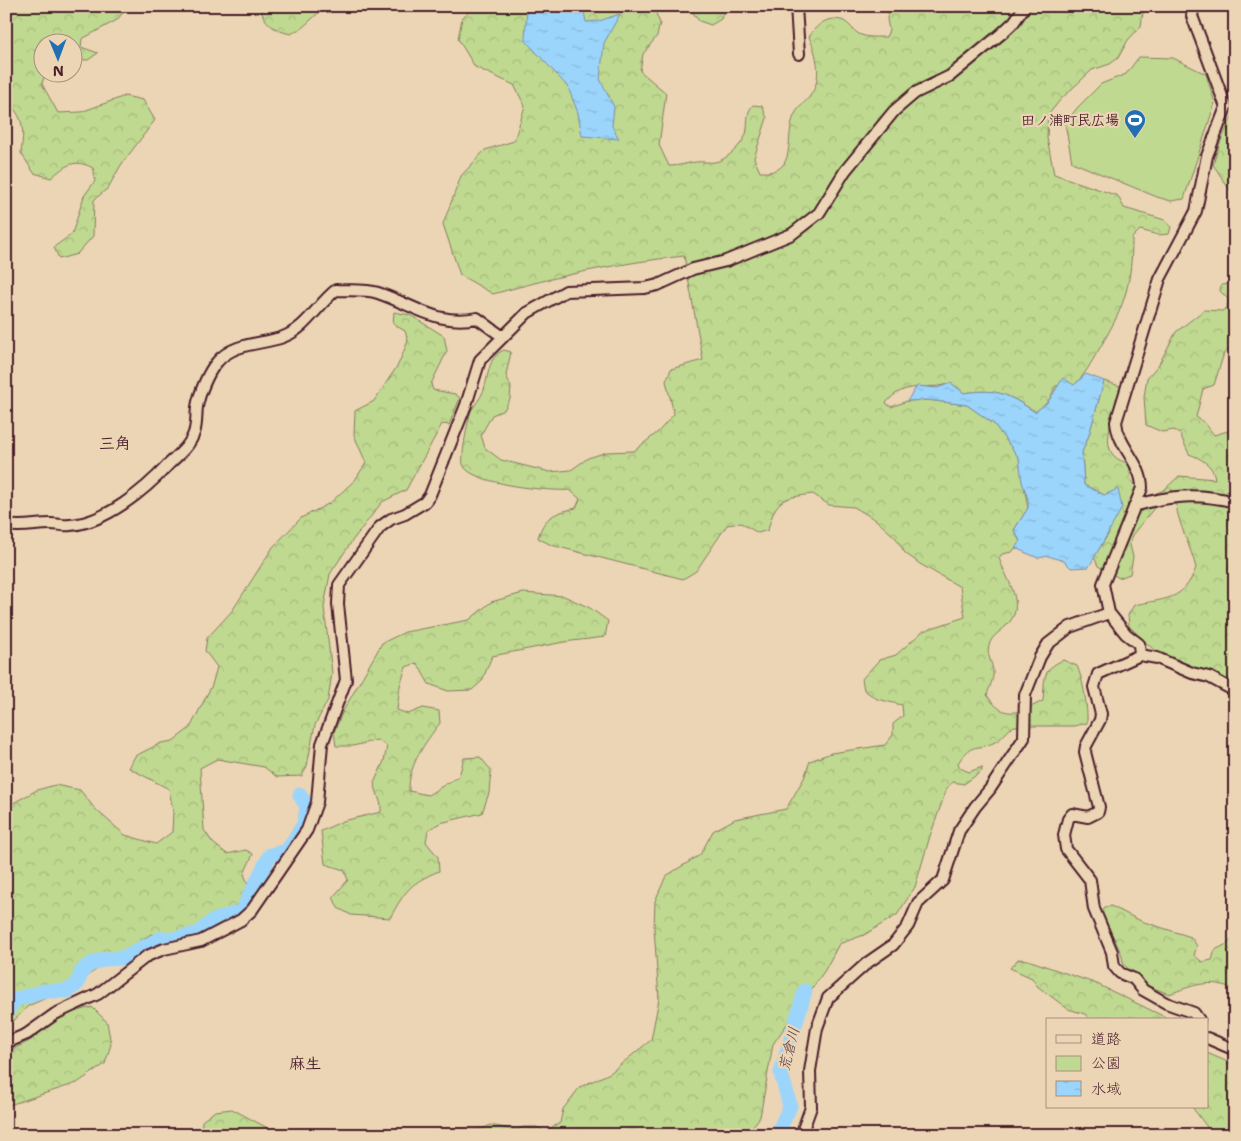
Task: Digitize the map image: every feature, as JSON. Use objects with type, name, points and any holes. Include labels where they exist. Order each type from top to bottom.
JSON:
[{"type":"street","points":[[796,6],[799,54]]},
{"type":"street","points":[[6,1043],[27,1034],[55,1014],[98,994],[147,956],[164,949],[201,941],[241,920],[252,910],[307,830],[317,802],[322,744],[346,680],[338,604],[339,585],[380,527],[391,519],[405,514],[425,502],[430,495],[466,405],[480,360],[527,313],[566,291],[645,288],[658,285],[693,269],[726,261],[800,229],[820,213],[845,171],[894,111],[915,93],[950,76],[1014,22],[1025,6]]},
{"type":"street","points":[[1140,655],[1140,644],[1126,634],[1109,614],[1103,584],[1142,488],[1142,476],[1117,435],[1116,422],[1160,279],[1196,211],[1207,156],[1226,107],[1192,16],[1194,6]]},
{"type":"street","points":[[6,525],[20,527],[51,524],[70,525],[86,522],[102,516],[149,485],[189,444],[194,433],[197,406],[217,362],[245,346],[282,338],[294,332],[305,324],[336,290],[377,293],[406,306],[453,321],[477,318],[503,337]]},
{"type":"street","points":[[1134,506],[1164,497],[1200,496],[1235,502]]},
{"type":"street","points":[[801,1135],[810,1107],[810,1071],[816,1028],[828,998],[867,962],[893,945],[908,926],[924,896],[943,880],[958,831],[990,789],[1024,738],[1025,694],[1040,657],[1048,644],[1070,627],[1109,614]]},
{"type":"street","points":[[1198,1018],[1194,1013],[1166,1003],[1143,990],[1134,979],[1120,973],[1114,966],[1112,952],[1094,910],[1090,880],[1072,858],[1064,843],[1068,819],[1072,814],[1088,817],[1098,812],[1099,807],[1085,752],[1100,714],[1094,687],[1095,680],[1102,671],[1140,655],[1157,658],[1192,673],[1209,677],[1235,691]]},
{"type":"street","points":[[1208,1038],[1235,1050]]},
{"type":"green space","points":[[6,6],[128,6],[117,20],[82,39],[82,32],[32,32],[32,82],[43,82],[58,113],[81,112],[125,96],[143,100],[155,120],[121,165],[108,188],[94,200],[93,236],[77,254],[59,259],[54,247],[72,234],[84,196],[95,181],[93,168],[75,163],[66,166],[51,178],[34,173],[21,153],[23,131],[20,118],[6,101]]},
{"type":"green space","points":[[260,6],[326,6],[303,27],[291,34],[280,31],[267,22]]},
{"type":"green space","points":[[474,6],[656,6],[655,11],[660,23],[657,36],[643,54],[640,71],[666,93],[659,145],[669,166],[715,162],[729,155],[738,147],[746,134],[749,112],[753,105],[762,106],[767,118],[754,158],[760,172],[772,171],[781,167],[785,161],[795,114],[810,96],[818,74],[816,59],[809,37],[819,25],[828,20],[838,19],[844,21],[862,35],[886,37],[889,30],[887,19],[889,7],[934,12],[945,6],[1144,6],[1141,26],[1128,40],[1118,58],[1110,64],[1092,70],[1061,99],[1048,115],[1047,138],[1054,174],[1118,196],[1124,208],[1165,220],[1171,227],[1169,234],[1158,235],[1140,230],[1132,238],[1128,285],[1120,310],[1107,336],[1082,377],[1074,385],[1056,386],[1048,402],[1035,412],[1002,394],[985,391],[964,393],[951,383],[933,387],[909,388],[893,396],[886,403],[891,407],[907,401],[927,400],[967,405],[994,424],[1019,458],[1028,508],[1014,530],[1020,542],[1012,552],[1002,554],[999,558],[1013,592],[1015,610],[1006,626],[993,637],[988,649],[993,675],[987,695],[999,709],[1012,712],[1043,701],[1045,676],[1051,668],[1063,660],[1077,666],[1086,702],[1087,723],[1074,726],[1014,726],[998,741],[972,749],[963,756],[958,763],[960,768],[969,772],[982,767],[982,771],[964,784],[952,782],[947,788],[915,887],[897,915],[864,935],[839,944],[825,970],[773,1044],[760,1117],[746,1135],[431,1135],[445,1129],[475,1130],[483,1129],[490,1125],[516,1130],[524,1127],[536,1127],[545,1131],[560,1123],[563,1109],[580,1087],[610,1073],[651,1040],[659,999],[654,928],[655,901],[666,876],[700,855],[713,831],[735,819],[786,809],[804,778],[810,761],[831,753],[885,745],[893,735],[893,724],[903,716],[902,705],[877,699],[864,690],[862,679],[879,660],[896,655],[923,631],[965,617],[960,587],[905,553],[896,538],[876,520],[854,507],[829,505],[813,494],[782,501],[774,511],[768,530],[758,533],[741,523],[727,525],[696,571],[683,579],[551,545],[538,538],[540,531],[551,517],[576,508],[580,499],[570,490],[546,490],[494,482],[468,471],[463,464],[463,460],[465,438],[471,411],[483,392],[491,362],[498,353],[504,350],[511,352],[506,375],[511,387],[510,399],[504,410],[492,415],[481,435],[485,448],[501,460],[550,472],[571,470],[588,458],[607,452],[634,451],[658,432],[674,414],[666,381],[671,369],[703,360],[684,256],[635,262],[588,271],[493,294],[460,275],[443,224],[461,176],[485,150],[514,141],[525,106],[514,85],[475,67],[458,39],[462,18]]},
{"type":"green space","points":[[688,6],[726,6],[721,19],[711,25],[699,21]]},
{"type":"green space","points":[[82,47],[98,53],[88,60],[82,60]]},
{"type":"green space","name":"田ノ浦町民広場","points":[[1139,57],[1173,58],[1206,74],[1215,103],[1184,199],[1171,201],[1157,197],[1072,162],[1065,123],[1101,84],[1126,74]]},
{"type":"green space","points":[[1235,110],[1235,195],[1228,188],[1213,165],[1219,145]]},
{"type":"green space","points":[[1221,285],[1235,285],[1235,344],[1224,353],[1214,385],[1203,389],[1196,417],[1205,423],[1214,435],[1228,431],[1235,426],[1235,685],[1192,670],[1161,655],[1129,626],[1128,615],[1134,605],[1172,597],[1179,593],[1191,579],[1196,568],[1176,505],[1167,501],[1155,507],[1132,535],[1130,545],[1133,557],[1130,574],[1119,578],[1098,566],[1094,557],[1109,533],[1104,495],[1084,485],[1082,452],[1089,435],[1104,381],[1120,386],[1122,391],[1109,434],[1111,451],[1116,458],[1129,464],[1131,481],[1137,486],[1141,499],[1164,490],[1179,476],[1215,479],[1209,466],[1202,460],[1189,454],[1180,434],[1174,430],[1162,432],[1146,425],[1144,397],[1147,378],[1159,364],[1176,332],[1204,310],[1222,311],[1227,308],[1228,299],[1220,291]]},
{"type":"green space","points":[[394,312],[410,315],[444,336],[447,351],[431,384],[433,390],[455,394],[460,398],[449,425],[442,424],[406,490],[382,502],[330,574],[324,607],[332,673],[328,700],[315,725],[307,766],[302,776],[277,777],[264,767],[217,759],[200,768],[204,830],[213,843],[227,854],[246,850],[253,854],[244,874],[250,889],[234,908],[213,916],[197,929],[169,937],[151,934],[67,989],[28,1006],[6,1029],[6,807],[37,790],[55,785],[80,790],[95,809],[125,835],[156,844],[172,832],[173,812],[169,789],[129,768],[135,756],[161,743],[173,741],[190,728],[212,685],[217,667],[205,651],[207,638],[232,611],[273,547],[301,518],[330,503],[355,480],[366,463],[354,435],[355,411],[374,401],[398,365],[408,341],[405,331],[393,324]]},
{"type":"green space","points":[[523,593],[564,596],[590,608],[608,621],[605,637],[564,642],[492,656],[482,681],[472,690],[448,691],[429,684],[417,663],[406,667],[400,686],[397,710],[408,714],[423,708],[439,711],[440,723],[423,746],[414,763],[409,781],[409,791],[428,795],[459,776],[464,758],[480,757],[491,770],[489,793],[482,813],[440,823],[428,830],[426,842],[438,857],[439,871],[421,880],[409,889],[390,918],[351,915],[338,908],[333,897],[348,880],[344,870],[325,864],[321,831],[343,821],[381,812],[381,805],[374,783],[384,761],[387,746],[377,740],[353,746],[336,746],[334,732],[343,711],[382,643],[405,632],[469,620],[491,602]]},
{"type":"green space","points":[[1111,906],[1141,921],[1191,937],[1197,946],[1194,955],[1202,962],[1212,960],[1215,950],[1227,944],[1235,937],[1235,990],[1210,983],[1169,994],[1146,985],[1124,965],[1121,953],[1102,913],[1105,907]]},
{"type":"green space","points":[[1018,959],[1028,960],[1097,984],[1167,1018],[1088,1018],[1085,1014],[1068,1009],[1037,986],[1032,978],[1010,968]]},
{"type":"green space","points":[[92,1007],[107,1022],[111,1044],[105,1064],[77,1083],[6,1106],[6,1053],[31,1040],[46,1027],[69,1013]]},
{"type":"green space","points":[[1208,1053],[1235,1065],[1235,1135],[1200,1135],[1207,1127],[1193,1108],[1208,1108]]},
{"type":"green space","points":[[232,1109],[279,1135],[201,1135],[202,1121],[215,1111]]},
{"type":"water","points":[[527,6],[583,6],[586,22],[599,21],[620,14],[604,43],[600,79],[614,107],[612,126],[619,139],[582,136],[578,113],[568,87],[525,40]]},
{"type":"water","points":[[1086,374],[1104,381],[1089,435],[1082,452],[1084,485],[1104,495],[1118,489],[1122,508],[1089,567],[1071,568],[1064,561],[1048,556],[1038,558],[1015,548],[1020,541],[1014,530],[1028,508],[1028,499],[1022,482],[1019,458],[994,424],[967,405],[927,400],[907,401],[917,386],[937,388],[951,383],[964,393],[986,391],[1002,394],[1035,412],[1048,402],[1063,378],[1074,385]]},
{"type":"waterway","points":[[6,1013],[14,1000],[45,991],[68,991],[77,984],[82,971],[89,965],[104,959],[122,958],[162,938],[167,940],[197,934],[213,921],[242,911],[270,855],[287,851],[304,824],[307,807],[300,795]]},
{"type":"waterway","name":"荒倉川","points":[[777,1135],[790,1106],[781,1073],[805,991]]},
{"type":"place","name":"田ノ浦町民広場","points":[[1135,139]]},
{"type":"district","name":"三角","points":[[115,443]]},
{"type":"district","name":"麻生","points":[[305,1063]]}]
